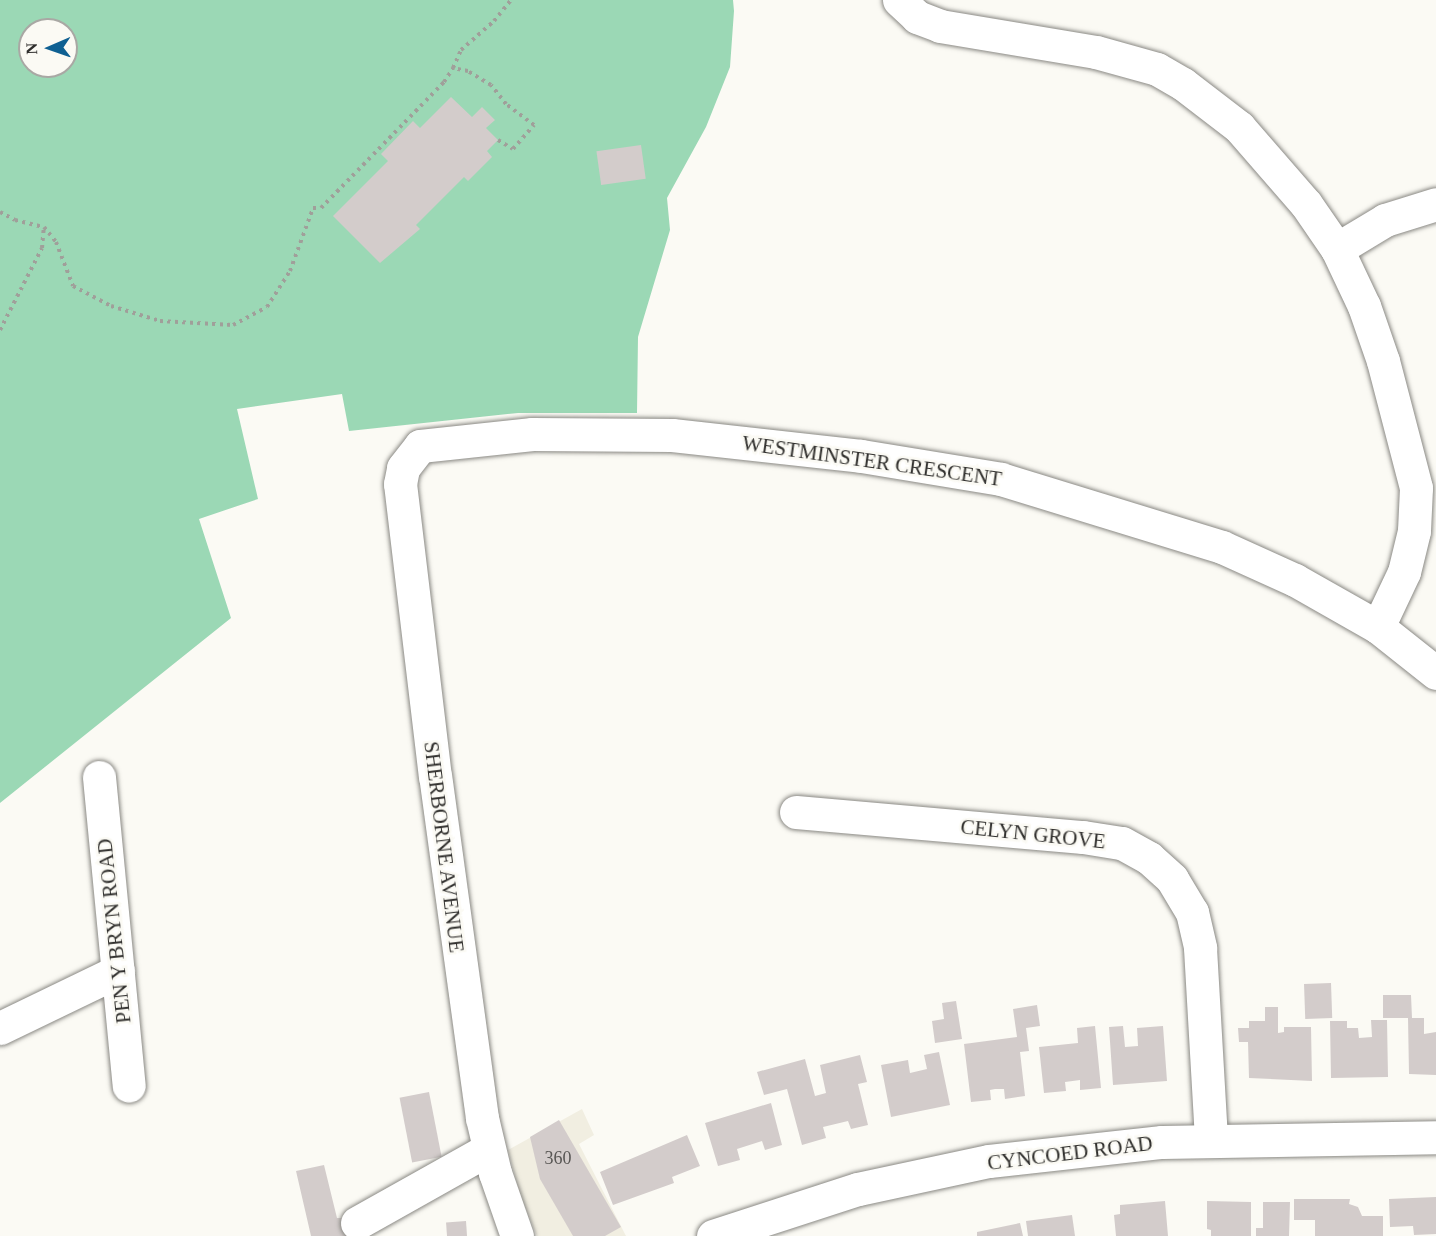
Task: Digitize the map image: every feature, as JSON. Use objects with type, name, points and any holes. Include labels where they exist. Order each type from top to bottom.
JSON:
[{"type":"street","points":[[899,0],[917,17],[940,26],[1126,58],[1183,84],[1246,135],[1306,204],[1337,249],[1364,306],[1383,361],[1416,488],[1414,531],[1404,572],[1378,627]]},
{"type":"street","points":[[1337,249],[1385,219],[1436,204]]},
{"type":"street","name":"WESTMINSTER CRESCENT","points":[[410,454],[420,446],[493,436],[603,433],[718,439],[925,465],[1001,479],[1222,548],[1295,580],[1378,627],[1436,673]]},
{"type":"street","name":"SHERBORNE AVENUE","points":[[410,454],[400,484],[466,1023],[489,1149],[517,1236]]},
{"type":"street","name":"PEN Y BRYN ROAD","points":[[99,777],[129,1086]]},
{"type":"street","name":"CELYN GROVE","points":[[796,813],[1083,837],[1122,843],[1149,858],[1172,879],[1192,912],[1200,948],[1211,1140]]},
{"type":"street","points":[[0,1028],[118,971]]},
{"type":"street","name":"CYNCOED ROAD","points":[[713,1236],[858,1189],[989,1161],[1211,1140],[1436,1137]]},
{"type":"street","points":[[357,1223],[489,1149]]},
{"type":"path","points":[[0,212],[15,220],[44,227],[56,242],[73,286],[111,306],[160,321],[233,325],[267,307],[290,271],[313,208],[321,208],[444,82],[461,50],[494,21],[511,0]]},
{"type":"path","points":[[453,68],[468,71],[491,85],[506,104],[534,125],[513,149],[498,140]]},
{"type":"path","points":[[0,330],[42,248],[44,227]]},
{"type":"shaded area","points":[[582,1109],[594,1135],[579,1144],[626,1236],[537,1236],[520,1194],[508,1150]]},
{"type":"green space","points":[[0,0],[733,0],[730,67],[706,127],[667,198],[670,230],[638,337],[637,413],[518,413],[349,431],[342,394],[237,409],[258,499],[199,519],[231,618],[0,803]]},
{"type":"building","points":[[451,97],[472,117],[482,107],[495,120],[486,128],[498,140],[487,151],[492,157],[468,181],[464,177],[416,225],[420,229],[380,263],[333,216],[388,161],[381,154],[413,121],[420,128]]},
{"type":"building","points":[[641,145],[646,179],[601,185],[596,151]]},
{"type":"building","points":[[1331,983],[1332,1018],[1305,1019],[1304,984]]},
{"type":"building","points":[[1383,995],[1411,995],[1412,1018],[1424,1018],[1424,1034],[1436,1032],[1436,1075],[1409,1074],[1408,1018],[1383,1018]]},
{"type":"building","points":[[956,1001],[962,1039],[935,1043],[932,1021],[944,1019],[942,1003]]},
{"type":"building","points":[[1037,1005],[1040,1026],[1026,1028],[1029,1051],[1020,1052],[1025,1096],[1005,1099],[1004,1089],[995,1089],[990,1090],[991,1100],[971,1102],[964,1044],[1017,1037],[1013,1009]]},
{"type":"building","points":[[1265,1007],[1278,1007],[1278,1033],[1284,1032],[1284,1027],[1311,1027],[1312,1081],[1249,1078],[1248,1042],[1239,1042],[1238,1028],[1249,1028],[1249,1021],[1265,1021]]},
{"type":"building","points":[[1371,1020],[1387,1020],[1388,1077],[1331,1078],[1330,1021],[1347,1021],[1347,1028],[1358,1028],[1359,1038],[1372,1037]]},
{"type":"building","points":[[1095,1026],[1101,1088],[1080,1090],[1080,1080],[1065,1082],[1066,1091],[1044,1093],[1039,1047],[1078,1043],[1077,1028]]},
{"type":"building","points":[[1123,1026],[1125,1047],[1138,1046],[1137,1028],[1163,1026],[1167,1081],[1113,1085],[1109,1027]]},
{"type":"building","points":[[939,1052],[950,1105],[891,1117],[881,1065],[908,1060],[910,1073],[927,1069],[924,1055]]},
{"type":"building","points":[[860,1055],[867,1082],[858,1084],[868,1125],[851,1129],[848,1121],[823,1127],[826,1138],[802,1145],[787,1089],[764,1095],[757,1072],[805,1059],[815,1096],[826,1093],[820,1065]]},
{"type":"building","points":[[429,1092],[442,1157],[412,1163],[400,1098]]},
{"type":"building","points":[[771,1103],[782,1145],[765,1150],[762,1141],[737,1149],[740,1160],[718,1166],[705,1123]]},
{"type":"building","points":[[559,1120],[621,1227],[605,1236],[573,1236],[540,1179],[530,1137]]},
{"type":"building","points":[[687,1135],[700,1166],[672,1177],[674,1183],[613,1205],[600,1172]]},
{"type":"building","points":[[324,1165],[337,1218],[342,1218],[353,1236],[311,1236],[296,1171]]},
{"type":"building","points":[[1436,1197],[1436,1234],[1414,1235],[1413,1226],[1390,1227],[1389,1199]]},
{"type":"building","points":[[1294,1199],[1350,1199],[1349,1204],[1358,1207],[1362,1216],[1383,1216],[1383,1236],[1315,1236],[1315,1220],[1294,1220]]},
{"type":"building","points":[[1165,1201],[1168,1236],[1116,1236],[1114,1215],[1120,1214],[1120,1205]]},
{"type":"building","points":[[1207,1201],[1251,1202],[1251,1236],[1211,1236],[1211,1230],[1207,1229]]},
{"type":"building","points":[[1263,1202],[1290,1202],[1289,1236],[1256,1236],[1256,1228],[1263,1228]]},
{"type":"building","points":[[1072,1215],[1075,1236],[1028,1236],[1026,1221]]},
{"type":"building","points":[[466,1221],[467,1236],[447,1236],[446,1222]]},
{"type":"building","points":[[1020,1223],[1023,1236],[977,1236],[977,1232]]}]
